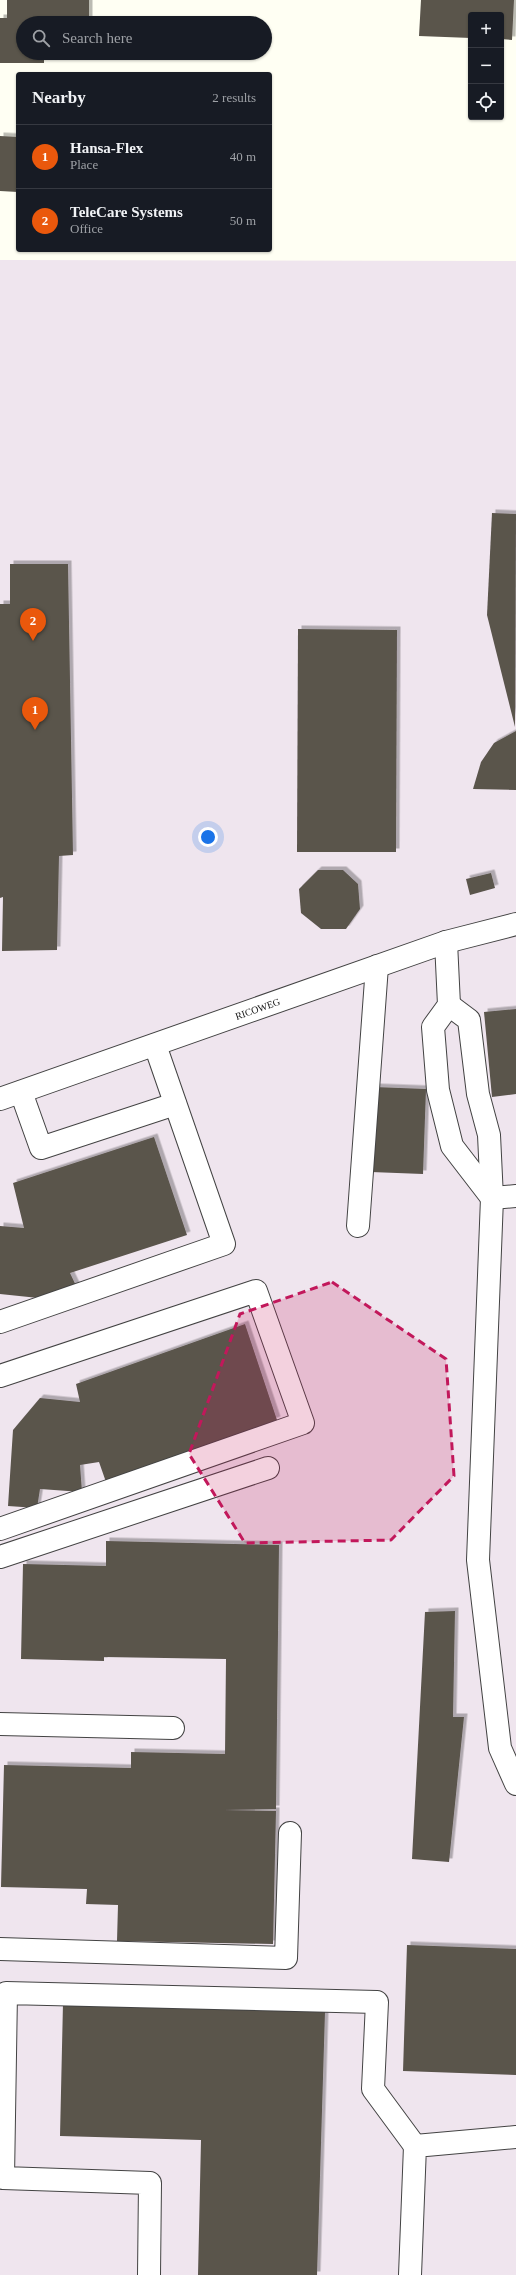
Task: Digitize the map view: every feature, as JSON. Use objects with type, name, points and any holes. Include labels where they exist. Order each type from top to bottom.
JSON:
[{"type":"street","name":"RICOWEG","points":[[0,1099],[446,942],[516,924]]},
{"type":"street","points":[[446,942],[449,1005],[433,1027],[438,1090],[452,1146],[492,1198]]},
{"type":"street","points":[[358,1226],[377,966]]},
{"type":"street","points":[[449,1005],[469,1020],[478,1094],[489,1135],[492,1198],[478,1560],[500,1748],[516,1784]]},
{"type":"street","points":[[0,1322],[224,1244],[155,1045]]},
{"type":"street","points":[[21,1092],[41,1148],[175,1104]]},
{"type":"street","points":[[492,1198],[516,1196]]},
{"type":"street","points":[[0,1376],[256,1291],[303,1423],[0,1529]]},
{"type":"street","points":[[0,1557],[268,1468]]},
{"type":"street","points":[[0,1724],[173,1728]]},
{"type":"street","points":[[0,1949],[286,1958],[290,1833]]},
{"type":"street","points":[[150,2275],[150,2183],[2,2181],[3,1993],[377,2002],[373,2090],[415,2146],[410,2275]]},
{"type":"street","points":[[415,2146],[516,2137]]},
{"type":"highlighted area","points":[[332,1282],[446,1359],[454,1476],[391,1540],[245,1543],[189,1454],[240,1314]]},
{"type":"shaded area","points":[[0,260],[516,261],[516,2275],[0,2275]]},
{"type":"building","points":[[7,0],[89,0],[89,16],[16,16],[16,60],[44,60],[44,63],[0,63],[0,18],[7,18]]},
{"type":"building","points":[[421,0],[514,0],[512,40],[504,39],[504,12],[468,12],[468,38],[419,36]]},
{"type":"building","points":[[0,136],[16,137],[16,192],[0,191]]},
{"type":"building","points":[[492,513],[516,514],[515,727],[487,615]]},
{"type":"building","points":[[10,564],[68,564],[73,855],[59,856],[57,950],[2,951],[3,897],[0,898],[0,604],[10,604]]},
{"type":"building","points":[[298,629],[397,630],[396,852],[297,852]]},
{"type":"building","points":[[516,731],[516,790],[473,789],[481,762],[494,743]]},
{"type":"building","points":[[318,870],[343,870],[358,884],[360,909],[346,929],[321,929],[301,913],[299,889]]},
{"type":"building","points":[[491,873],[495,888],[470,895],[466,879]]},
{"type":"building","points":[[516,1009],[516,1094],[492,1097],[484,1012]]},
{"type":"building","points":[[374,1087],[426,1089],[423,1174],[371,1172]]},
{"type":"building","points":[[154,1137],[187,1235],[70,1273],[78,1290],[48,1299],[0,1294],[0,1226],[24,1228],[13,1183]]},
{"type":"building","points":[[245,1324],[277,1420],[106,1482],[99,1462],[80,1465],[82,1492],[40,1489],[37,1508],[8,1506],[13,1430],[40,1398],[80,1402],[76,1384]]},
{"type":"building","points":[[106,1541],[279,1545],[276,1809],[224,1810],[276,1811],[273,1944],[117,1941],[118,1905],[86,1904],[87,1889],[1,1887],[4,1765],[131,1768],[131,1752],[225,1754],[226,1659],[104,1657],[104,1661],[21,1659],[23,1564],[106,1566]]},
{"type":"building","points":[[455,1611],[453,1717],[464,1717],[449,1862],[412,1859],[425,1612]]},
{"type":"building","points":[[407,1945],[516,1949],[516,2075],[403,2071]]},
{"type":"building","points":[[63,2003],[325,2012],[317,2275],[198,2275],[201,2140],[60,2136]]},
{"type":"place","name":"TeleCare Systems","points":[[33,641]]},
{"type":"place","name":"Hansa-Flex","points":[[35,730]]}]
